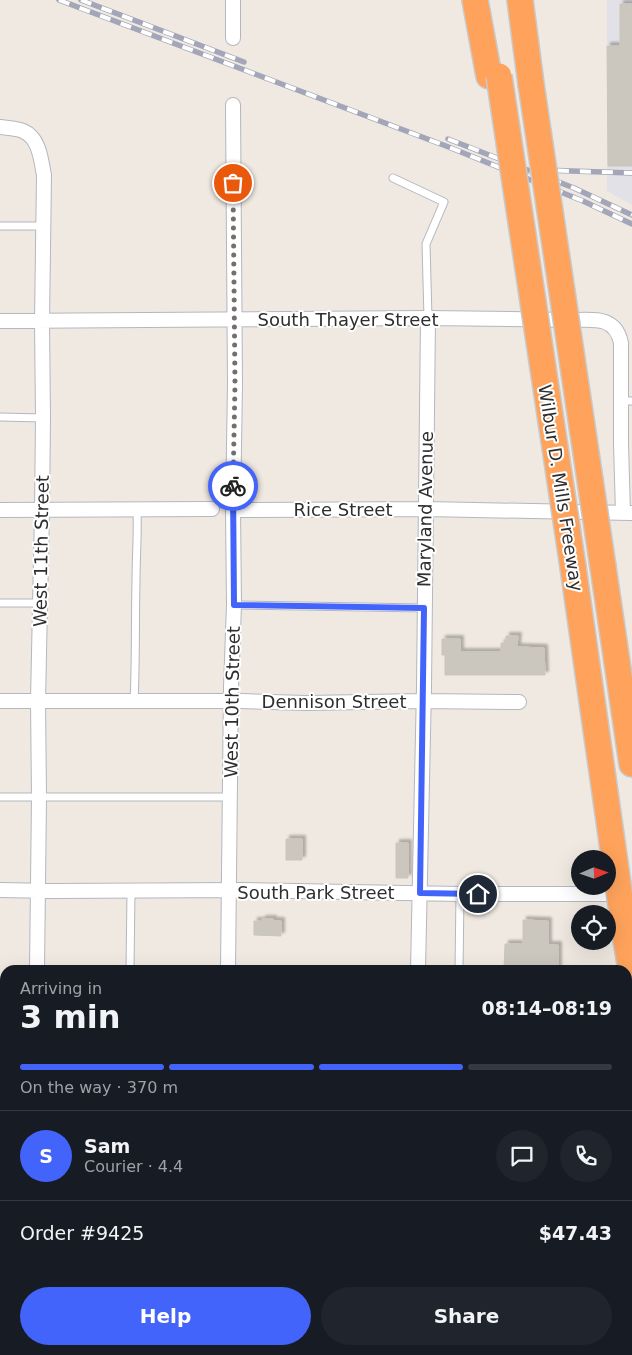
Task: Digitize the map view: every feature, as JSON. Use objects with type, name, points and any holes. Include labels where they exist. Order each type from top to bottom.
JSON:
[{"type":"highway","points":[[475,0],[494,76]]},
{"type":"highway","points":[[489,0],[494,76]]},
{"type":"highway","name":"Wilbur D. Mills Freeway","points":[[520,0],[632,764]]},
{"type":"highway","points":[[525,41],[526,0]]},
{"type":"highway","name":"Wilbur D. Mills Freeway","points":[[494,76],[513,169],[630,965]]},
{"type":"street","points":[[233,38],[234,0]]},
{"type":"street","name":"West 10th Street","points":[[228,965],[234,605],[233,105]]},
{"type":"street","name":"West 11th Street","points":[[0,127],[23,130],[30,135],[40,152],[44,176],[37,965]]},
{"type":"street","name":"South Thayer Street","points":[[0,321],[428,318],[601,320],[611,325],[619,333],[627,401]]},
{"type":"street","name":"Maryland Avenue","points":[[418,965],[428,318]]},
{"type":"street","points":[[627,401],[621,444],[627,513]]},
{"type":"street","points":[[0,510],[212,509]]},
{"type":"street","name":"Rice Street","points":[[233,510],[426,509],[627,513]]},
{"type":"street","name":"Dennison Street","points":[[0,702],[519,702]]},
{"type":"street","name":"South Park Street","points":[[0,890],[632,894]]},
{"type":"lane","points":[[393,178],[444,202],[426,244],[428,318]]},
{"type":"lane","points":[[0,226],[43,226]]},
{"type":"lane","points":[[0,417],[43,418]]},
{"type":"lane","points":[[134,702],[137,509]]},
{"type":"lane","points":[[0,603],[40,603]]},
{"type":"lane","points":[[234,605],[424,608]]},
{"type":"lane","points":[[0,797],[230,797]]},
{"type":"lane","points":[[130,965],[131,891]]},
{"type":"lane","points":[[459,965],[460,894]]},
{"type":"shaded area","points":[[607,0],[632,0],[632,205],[607,191]]},
{"type":"building","points":[[620,4],[632,4],[632,166],[608,166],[607,46],[620,46]]},
{"type":"building","points":[[506,636],[518,636],[517,647],[544,648],[545,675],[445,675],[445,655],[442,655],[442,639],[460,639],[460,652],[501,652],[501,643],[506,643]]},
{"type":"building","points":[[286,839],[302,839],[302,860],[286,860]]},
{"type":"building","points":[[396,843],[408,843],[408,878],[396,878]]},
{"type":"building","points":[[262,919],[281,921],[281,936],[254,935],[254,921],[262,921]]},
{"type":"building","points":[[523,920],[548,921],[548,945],[558,945],[558,965],[504,965],[505,944],[523,944]]},
{"type":"railway","points":[[59,0],[446,146],[583,201],[632,224]]},
{"type":"railway","points":[[81,0],[244,62]]},
{"type":"railway","points":[[448,139],[574,188],[632,215]]},
{"type":"railway","points":[[536,169],[632,173]]},
{"type":"way so far","points":[[233,183],[235,384],[233,486]]},
{"type":"route","points":[[233,486],[234,605],[424,608],[420,893],[478,894]]}]
